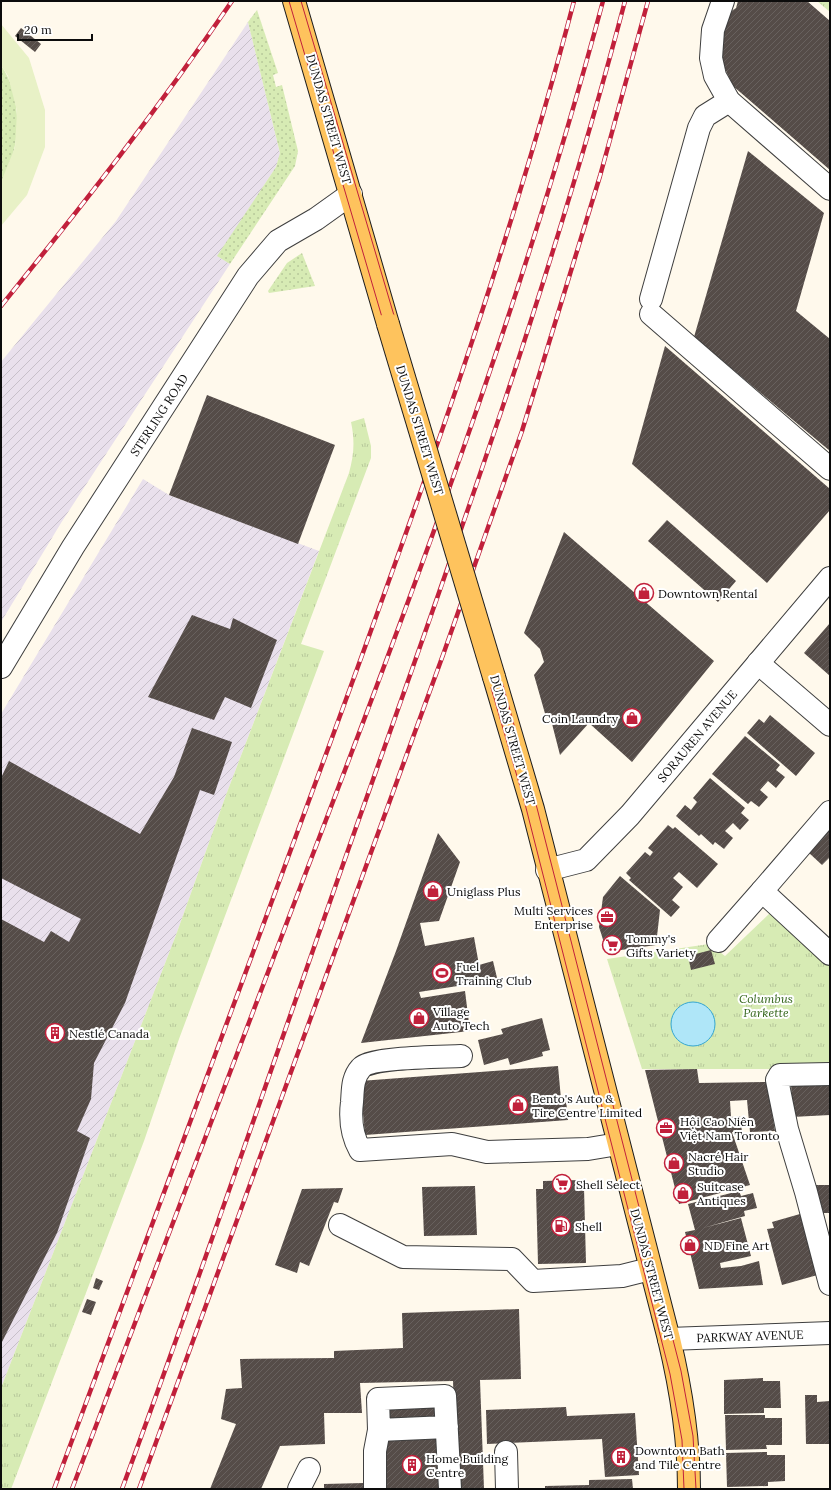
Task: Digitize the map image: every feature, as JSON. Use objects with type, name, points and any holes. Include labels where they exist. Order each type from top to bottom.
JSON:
[{"type":"main road","name":"DUNDAS STREET WEST","points":[[294,1],[532,810],[669,1339],[685,1414],[689,1453],[689,1489]]},
{"type":"street","points":[[723,1],[713,30],[711,58],[715,76],[729,101],[830,189]]},
{"type":"street","points":[[729,101],[705,116],[699,128],[651,307],[830,469]]},
{"type":"street","name":"STERLING ROAD","points":[[1,667],[73,547],[248,276],[278,240],[316,219],[351,194]]},
{"type":"street","name":"SORAUREN AVENUE","points":[[547,870],[586,860],[630,815],[830,578]]},
{"type":"street","points":[[758,663],[830,725]]},
{"type":"street","points":[[718,942],[830,812]]},
{"type":"street","points":[[762,891],[830,954]]},
{"type":"street","points":[[461,1056],[376,1061],[362,1066],[354,1078],[351,1110],[354,1140],[360,1150],[452,1144],[487,1152],[588,1149],[618,1144]]},
{"type":"street","points":[[830,1074],[780,1075],[777,1080],[787,1129],[806,1192],[830,1284]]},
{"type":"street","points":[[340,1226],[403,1257],[512,1259],[533,1281],[622,1276],[650,1269]]},
{"type":"street","name":"PARKWAY AVENUE","points":[[669,1339],[830,1333]]},
{"type":"street","points":[[375,1489],[375,1451],[379,1430],[378,1399],[445,1396],[450,1489]]},
{"type":"street","points":[[379,1430],[447,1427]]},
{"type":"street","points":[[506,1452],[507,1489]]},
{"type":"street","points":[[299,1489],[309,1469]]},
{"type":"shaded area","points":[[248,22],[280,153],[276,167],[218,256],[230,264],[61,523],[1,622],[1,362],[116,221]]},
{"type":"shaded area","points":[[143,479],[169,495],[319,551],[226,795],[176,935],[1,1388],[1,714]]},
{"type":"green space","points":[[817,1],[830,1],[830,12]]},
{"type":"green space","points":[[257,10],[278,73],[273,75],[276,87],[282,85],[298,151],[295,166],[230,264],[217,256],[276,167],[280,153],[248,22]]},
{"type":"green space","points":[[1,24],[29,58],[45,110],[45,147],[27,195],[1,226],[1,182],[15,147],[17,111],[8,76],[1,65]]},
{"type":"green space","points":[[1,65],[13,92],[17,123],[13,154],[8,169],[1,182]]},
{"type":"green space","points":[[302,253],[315,286],[269,293],[268,291],[287,263]]},
{"type":"green space","points":[[364,418],[371,446],[371,458],[301,644],[324,651],[179,1039],[144,1141],[13,1484],[11,1489],[1,1489],[1,1388],[176,935],[226,795],[349,473],[353,448],[351,422]]},
{"type":"green space","name":"Columbus Parkette","points":[[770,913],[830,964],[830,1067],[776,1069],[642,1069],[607,959],[709,944],[725,956]]},
{"type":"water","points":[[689,1002],[697,1002],[709,1008],[715,1020],[715,1028],[709,1040],[697,1046],[689,1046],[677,1040],[671,1028],[671,1020],[677,1008]]},
{"type":"building","points":[[738,1],[807,1],[830,21],[830,170],[733,86],[721,60],[724,16],[736,8]]},
{"type":"building","points":[[21,28],[41,44],[35,52],[15,36]]},
{"type":"building","points":[[748,151],[824,213],[796,311],[830,339],[830,451],[694,337]]},
{"type":"building","points":[[665,346],[830,489],[830,510],[767,583],[632,464]]},
{"type":"building","points":[[207,395],[335,445],[298,544],[169,495]]},
{"type":"building","points":[[667,520],[736,581],[718,602],[648,541]]},
{"type":"building","points":[[564,532],[714,661],[632,762],[589,723],[560,755],[550,716],[546,717],[534,675],[544,662],[540,649],[524,633]]},
{"type":"building","points":[[192,615],[230,629],[233,618],[277,640],[251,708],[225,697],[214,720],[148,697]]},
{"type":"building","points":[[830,623],[830,676],[804,653]]},
{"type":"building","points":[[770,715],[815,753],[796,776],[747,733],[759,719],[764,723]]},
{"type":"building","name":"Nestlé Canada","points":[[192,728],[232,742],[214,795],[200,790],[125,1003],[94,1063],[91,1099],[77,1131],[90,1138],[57,1233],[1,1344],[1,919],[44,942],[51,931],[69,942],[81,919],[1,878],[1,778],[9,761],[140,834],[174,777]]},
{"type":"building","points":[[745,736],[780,765],[776,770],[785,777],[776,788],[768,781],[760,790],[768,797],[759,807],[751,801],[748,804],[712,774]]},
{"type":"building","points":[[710,778],[745,808],[741,813],[749,820],[740,830],[733,823],[725,831],[733,838],[724,849],[715,842],[713,845],[701,834],[699,836],[676,816],[685,805],[691,810],[697,802],[693,798]]},
{"type":"building","points":[[668,825],[673,829],[675,827],[718,864],[697,888],[679,872],[673,878],[683,887],[672,900],[680,907],[671,917],[629,880],[631,878],[626,873],[645,852],[650,856],[653,852],[648,848]]},
{"type":"building","points":[[830,826],[830,857],[822,865],[808,852]]},
{"type":"building","points":[[438,833],[460,862],[439,921],[420,923],[425,946],[474,937],[479,965],[493,961],[498,982],[478,986],[477,983],[419,992],[421,998],[465,991],[470,1031],[361,1043],[396,951]]},
{"type":"building","points":[[620,876],[660,910],[656,945],[607,952],[599,927],[603,897]]},
{"type":"building","points":[[711,950],[715,964],[691,970],[688,956]]},
{"type":"building","points":[[542,1018],[550,1050],[542,1052],[543,1056],[510,1065],[508,1058],[484,1065],[478,1040],[503,1034],[501,1029]]},
{"type":"building","points":[[558,1066],[561,1099],[566,1099],[568,1120],[365,1135],[360,1081]]},
{"type":"building","points":[[697,1069],[699,1083],[767,1082],[775,1131],[750,1132],[747,1100],[730,1101],[731,1117],[740,1116],[742,1132],[732,1132],[750,1185],[679,1204],[645,1070]]},
{"type":"building","points":[[830,1080],[830,1115],[792,1117],[791,1081]]},
{"type":"building","name":"Shell","points":[[581,1180],[581,1188],[584,1188],[586,1263],[538,1264],[536,1189],[543,1189],[543,1181]]},
{"type":"building","points":[[814,1185],[830,1185],[830,1213],[822,1213]]},
{"type":"building","points":[[475,1186],[477,1235],[424,1236],[422,1187]]},
{"type":"building","points":[[343,1188],[338,1203],[334,1202],[309,1266],[300,1262],[297,1273],[275,1265],[302,1189]]},
{"type":"building","points":[[739,1191],[741,1196],[753,1193],[757,1208],[744,1211],[745,1216],[703,1228],[741,1218],[751,1256],[720,1263],[721,1268],[741,1266],[759,1261],[763,1285],[699,1289],[685,1232],[695,1230],[688,1204]]},
{"type":"building","points":[[800,1214],[802,1220],[807,1219],[821,1274],[782,1285],[767,1229],[774,1228],[772,1222]]},
{"type":"building","points":[[96,1278],[103,1281],[99,1290],[93,1288]]},
{"type":"building","points":[[87,1299],[96,1302],[91,1315],[82,1312]]},
{"type":"building","points":[[519,1309],[521,1379],[480,1380],[484,1489],[457,1489],[453,1381],[360,1383],[362,1413],[324,1413],[325,1444],[280,1446],[261,1489],[210,1489],[236,1424],[221,1419],[226,1389],[242,1388],[240,1359],[334,1358],[334,1351],[403,1348],[402,1313]]},
{"type":"building","points":[[763,1378],[763,1381],[780,1381],[781,1408],[764,1408],[764,1413],[724,1414],[724,1380]]},
{"type":"building","points":[[805,1395],[817,1395],[817,1402],[830,1401],[830,1444],[806,1444]]},
{"type":"building","points":[[385,1406],[439,1407],[439,1420],[386,1423]]},
{"type":"building","points":[[566,1407],[567,1416],[635,1413],[639,1475],[605,1477],[602,1439],[487,1444],[486,1410]]},
{"type":"building","points":[[725,1415],[765,1415],[765,1418],[782,1418],[782,1445],[766,1445],[767,1449],[726,1450]]},
{"type":"building","name":"Home Building Centre","points":[[438,1439],[439,1489],[387,1489],[385,1440]]},
{"type":"building","points":[[767,1452],[767,1455],[785,1455],[785,1481],[768,1482],[768,1486],[727,1487],[726,1453]]},
{"type":"building","points":[[632,1479],[633,1489],[545,1489],[545,1486],[589,1485],[589,1480]]},
{"type":"building","points":[[364,1483],[364,1489],[324,1489],[324,1484]]},
{"type":"tram line","points":[[289,1],[524,800],[670,1374],[682,1440],[684,1489]]},
{"type":"tram line","points":[[301,1],[498,667],[537,808],[681,1371],[693,1436],[696,1489]]},
{"type":"railway","points":[[1,306],[120,156],[232,1]]},
{"type":"railway","points":[[54,1489],[329,746],[429,469],[521,190],[574,1]]},
{"type":"railway","points":[[72,1489],[344,772],[426,554],[465,445],[538,224],[572,113],[603,1]]},
{"type":"railway","points":[[122,1489],[212,1239],[501,413],[566,208],[597,105],[625,1]]},
{"type":"railway","points":[[139,1489],[443,655],[522,431],[600,176],[648,1]]},
{"type":"place","name":"Downtown Rental","points":[[644,593]]},
{"type":"place","name":"Coin Laundry","points":[[632,718]]},
{"type":"place","name":"Uniglass Plus","points":[[433,891]]},
{"type":"place","name":"Multi Services Enterprise","points":[[607,917]]},
{"type":"place","name":"Tommy's Gifts Variety","points":[[612,945]]},
{"type":"place","name":"Fuel Training Club","points":[[442,973]]},
{"type":"place","name":"Village Auto Tech","points":[[419,1018]]},
{"type":"place","name":"Nestlé Canada","points":[[55,1033]]},
{"type":"place","name":"Bento's Auto & Tire Centre Limited","points":[[518,1105]]},
{"type":"place","name":"Hội Cao Niên Việt Nam Toronto","points":[[666,1128]]},
{"type":"place","name":"Nacré Hair Studio","points":[[674,1163]]},
{"type":"place","name":"Shell Select","points":[[562,1184]]},
{"type":"place","name":"Suitcase Antiques","points":[[683,1193]]},
{"type":"place","name":"Shell","points":[[561,1226]]},
{"type":"place","name":"ND Fine Art","points":[[690,1245]]},
{"type":"place","name":"Downtown Bath and Tile Centre","points":[[621,1457]]},
{"type":"place","name":"Home Building Centre","points":[[412,1465]]}]
